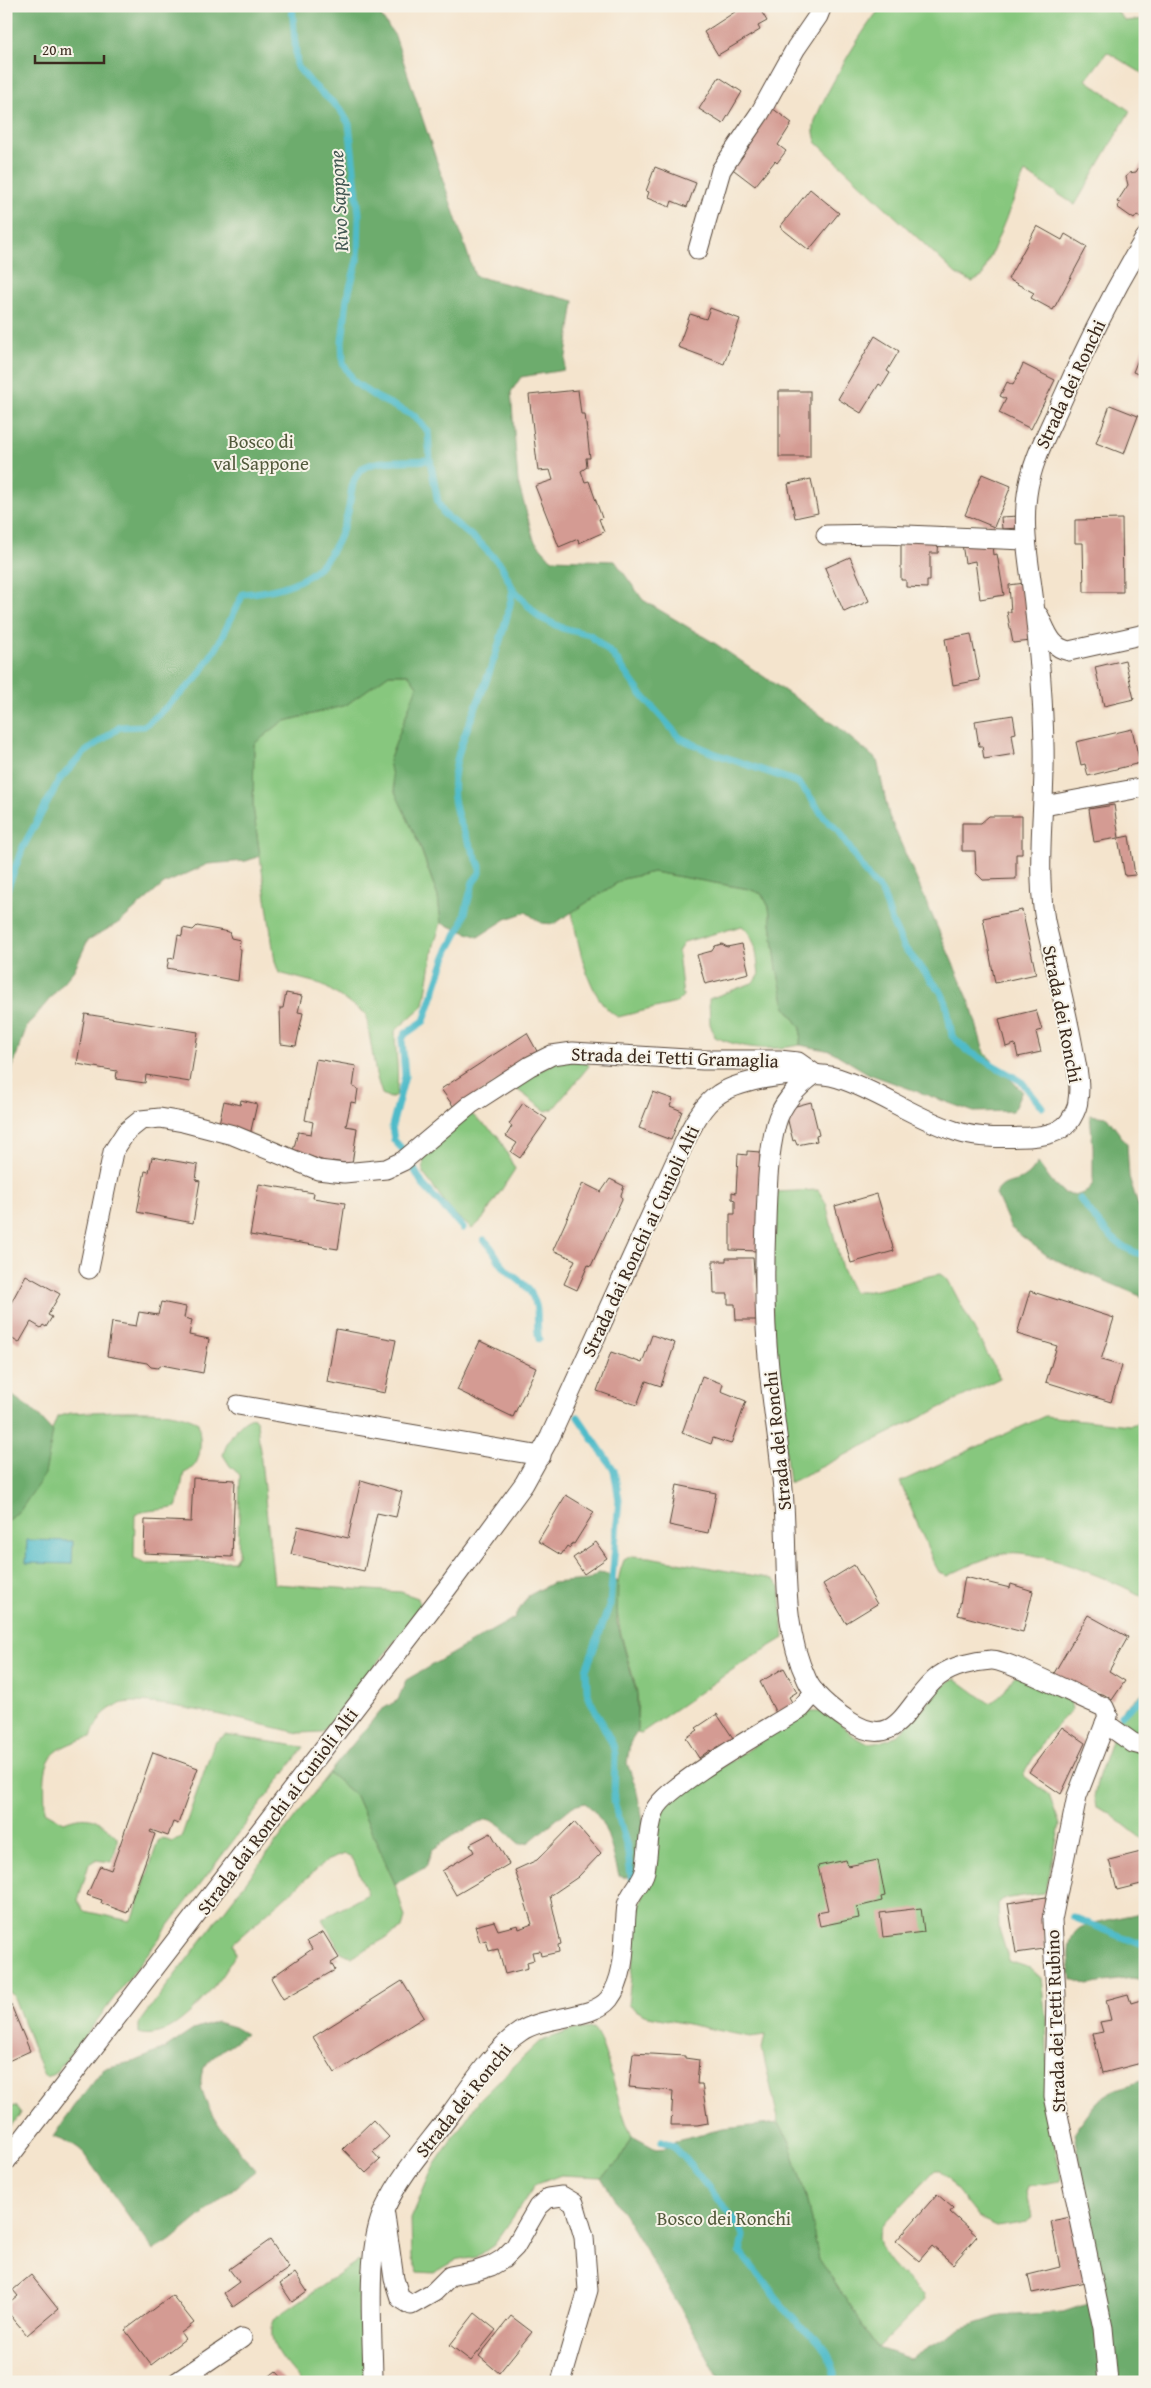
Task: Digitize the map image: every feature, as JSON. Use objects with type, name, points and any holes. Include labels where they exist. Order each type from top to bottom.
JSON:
[{"type":"street","points":[[698,250],[721,170],[760,113],[796,48],[818,16],[822,6]]},
{"type":"street","name":"Strada dei Ronchi","points":[[373,2382],[373,2268],[376,2235],[384,2209],[422,2148],[507,2043],[520,2031],[532,2026],[597,2009],[608,2000],[617,1985],[628,1901],[644,1873],[655,1810],[662,1801],[682,1782],[801,1708],[815,1692],[807,1682],[797,1653],[788,1598],[785,1568],[784,1506],[765,1320],[764,1258],[769,1156],[777,1121],[795,1089],[815,1074],[834,1077],[856,1085],[901,1109],[959,1132],[1001,1138],[1033,1137],[1049,1134],[1070,1122],[1078,1102],[1078,1078],[1067,1013],[1046,930],[1042,896],[1044,746],[1034,606],[1025,540],[1027,494],[1034,459],[1098,324],[1145,238]]},
{"type":"street","points":[[826,535],[883,534],[1025,540]]},
{"type":"street","name":"Strada dei Ronchi","points":[[1034,606],[1052,643],[1060,649],[1069,651],[1145,634]]},
{"type":"street","points":[[1044,806],[1145,787]]},
{"type":"street","name":"Strada dei Tetti Gramaglia","points":[[89,1269],[113,1152],[126,1132],[141,1120],[160,1118],[225,1132],[318,1170],[352,1173],[386,1169],[408,1158],[471,1104],[543,1058],[562,1053],[703,1060],[779,1060],[798,1062],[815,1074]]},
{"type":"street","name":"Strada dai Ronchi ai Cunioli Alti","points":[[6,2161],[448,1588],[524,1484],[540,1456],[695,1121],[718,1094],[739,1085],[780,1077],[815,1074]]},
{"type":"street","points":[[238,1404],[540,1456]]},
{"type":"street","points":[[815,1692],[848,1720],[867,1732],[886,1732],[903,1717],[940,1676],[962,1666],[995,1659],[1104,1707],[1108,1716],[1105,1723],[1133,1743],[1145,1746]]},
{"type":"street","name":"Strada dei Tetti Rubino","points":[[1105,1723],[1077,1796],[1052,1920],[1056,1995],[1054,2096],[1102,2328],[1108,2382]]},
{"type":"street","points":[[384,2209],[394,2279],[400,2298],[411,2305],[434,2292],[450,2276],[491,2266],[503,2259],[515,2247],[538,2207],[548,2198],[562,2196],[574,2203],[584,2237],[588,2290],[561,2382]]},
{"type":"street","points":[[177,2382],[242,2338]]},
{"type":"green space","name":"Bosco di val Sappone","points":[[6,6],[374,6],[395,36],[475,276],[574,301],[564,370],[521,377],[511,392],[518,482],[534,540],[551,559],[615,561],[643,600],[716,644],[836,726],[877,760],[889,816],[971,1005],[984,1052],[1022,1091],[1013,1111],[974,1112],[869,1074],[831,1051],[800,1045],[801,1028],[785,1006],[777,969],[769,907],[762,894],[749,889],[653,872],[623,879],[554,924],[541,923],[526,912],[506,919],[478,937],[441,923],[438,897],[420,846],[395,792],[389,761],[417,686],[408,674],[389,674],[346,705],[282,722],[254,744],[253,807],[260,856],[246,861],[208,864],[164,884],[120,922],[88,940],[74,970],[27,1026],[13,1065],[6,1124]]},
{"type":"green space","points":[[883,6],[1109,6],[1116,10],[1125,21],[1145,19],[1145,75],[1107,52],[1086,80],[1130,111],[1075,205],[1025,172],[982,277],[972,282],[956,274],[816,142],[814,126],[823,101],[855,45]]},
{"type":"green space","points":[[389,674],[408,674],[417,686],[389,761],[438,897],[441,923],[434,945],[424,1005],[395,1031],[397,1087],[396,1095],[390,1098],[382,1094],[376,1075],[366,1014],[321,984],[279,973],[275,962],[253,807],[254,744],[282,722],[346,705]]},
{"type":"green space","points":[[653,872],[749,889],[762,894],[769,907],[777,969],[785,1006],[801,1028],[800,1045],[757,1048],[715,1037],[710,1024],[709,999],[752,983],[759,976],[757,956],[751,936],[742,926],[684,942],[678,952],[683,996],[676,1003],[618,1017],[608,1009],[599,998],[586,970],[572,912],[623,879]]},
{"type":"green space","points":[[559,1060],[587,1062],[589,1066],[553,1109],[546,1111],[515,1088],[515,1084]]},
{"type":"green space","points":[[470,1113],[498,1136],[515,1169],[482,1220],[472,1229],[453,1213],[423,1173],[424,1154]]},
{"type":"green space","points":[[1090,1115],[1107,1117],[1127,1144],[1129,1177],[1139,1208],[1145,1210],[1145,1298],[1049,1257],[1011,1228],[996,1194],[1002,1186],[1027,1176],[1038,1163],[1051,1181],[1064,1193],[1078,1195],[1088,1191],[1093,1183],[1093,1147]]},
{"type":"green space","points":[[818,1190],[826,1203],[842,1269],[853,1292],[873,1291],[940,1274],[948,1280],[1000,1378],[789,1483],[772,1318],[774,1192]]},
{"type":"green space","points":[[6,1391],[35,1412],[53,1432],[45,1474],[22,1508],[6,1523]]},
{"type":"green space","points":[[158,1412],[179,1415],[198,1422],[199,1429],[200,1452],[198,1459],[190,1470],[184,1473],[176,1507],[135,1515],[134,1558],[146,1563],[234,1561],[238,1555],[240,1475],[230,1466],[223,1455],[234,1432],[248,1419],[253,1417],[257,1422],[274,1584],[401,1592],[418,1598],[420,1610],[322,1732],[299,1733],[179,1707],[134,1702],[120,1704],[109,1709],[98,1721],[91,1737],[63,1747],[54,1754],[46,1770],[45,1811],[64,1822],[81,1818],[93,1819],[117,1837],[117,1845],[111,1862],[95,1860],[89,1864],[78,1901],[84,1911],[130,1921],[134,1915],[158,1841],[162,1838],[172,1842],[181,1838],[214,1743],[225,1735],[304,1747],[86,2035],[54,2074],[47,2077],[43,2074],[13,1995],[6,1990],[6,1523],[22,1508],[57,1417],[71,1413]]},
{"type":"green space","points":[[1045,1416],[1130,1425],[1145,1421],[1145,1449],[1140,1489],[1145,1495],[1145,1598],[1133,1591],[1077,1568],[1057,1561],[1021,1553],[1008,1553],[992,1557],[947,1576],[939,1572],[934,1563],[900,1482]]},
{"type":"green space","points":[[631,1556],[649,1557],[773,1579],[780,1586],[784,1638],[738,1666],[641,1733],[637,1732],[637,1693],[623,1643],[617,1611],[619,1578],[624,1560]]},
{"type":"green space","points":[[598,1573],[607,1574],[618,1582],[617,1622],[637,1695],[637,1732],[630,1743],[627,1763],[636,1788],[646,1834],[635,1875],[624,1878],[619,1875],[604,1826],[593,1810],[585,1803],[573,1806],[529,1842],[520,1844],[502,1827],[487,1819],[452,1836],[432,1850],[426,1867],[395,1884],[356,1796],[329,1773],[381,1710],[398,1700],[406,1680],[514,1618],[528,1596],[552,1583],[588,1580]]},
{"type":"green space","points":[[1015,1675],[1070,1700],[1072,1709],[1046,1737],[1023,1775],[1049,1795],[1060,1825],[1046,1890],[1043,1893],[1003,1899],[998,1904],[999,1929],[1009,1961],[1030,1968],[1041,1978],[1046,2019],[1049,2115],[1061,2177],[1060,2181],[1029,2186],[1027,2192],[1032,2217],[1026,2221],[997,2226],[979,2218],[941,2170],[935,2170],[881,2227],[879,2237],[885,2255],[900,2273],[924,2295],[925,2300],[878,2348],[819,2259],[806,2197],[789,2142],[779,2123],[762,2049],[765,2035],[750,2037],[644,2015],[628,2005],[638,1910],[651,1876],[660,1816],[668,1801],[808,1712],[825,1713],[862,1741],[876,1743],[900,1733],[944,1685],[955,1678],[989,1703],[1001,1695]]},
{"type":"green space","points":[[1145,1691],[1145,1841],[1109,1813],[1096,1807],[1094,1797],[1098,1778],[1122,1710]]},
{"type":"green space","points":[[329,1773],[356,1796],[395,1884],[405,1917],[402,1929],[352,1957],[341,1952],[322,1919],[368,1894],[353,1859],[344,1854],[326,1861],[233,1943],[235,1955],[219,1980],[181,2020],[167,2030],[153,2034],[139,2033],[139,2023],[147,2012]]},
{"type":"green space","points":[[1145,1912],[1145,1980],[1131,1978],[1087,1985],[1072,1979],[1069,1959],[1070,1945],[1075,1933],[1080,1928]]},
{"type":"green space","points":[[217,2022],[234,2027],[246,2034],[218,2053],[204,2068],[201,2080],[203,2093],[217,2122],[256,2170],[171,2240],[154,2251],[81,2150],[74,2145],[53,2137],[73,2107],[104,2068],[136,2061],[166,2048],[193,2030]]},
{"type":"green space","points":[[594,2028],[605,2054],[621,2109],[632,2136],[619,2161],[601,2177],[561,2175],[535,2185],[494,2245],[477,2257],[455,2261],[434,2273],[418,2272],[412,2259],[411,2219],[433,2167],[480,2099],[539,2042],[572,2030]]},
{"type":"green space","name":"Bosco dei Ronchi","points":[[1145,2080],[1145,2382],[721,2382],[684,2314],[601,2177],[619,2161],[632,2136],[656,2149],[666,2148],[680,2139],[723,2129],[779,2123],[789,2142],[806,2197],[819,2259],[878,2348],[911,2359],[960,2329],[1000,2316],[1063,2312],[1084,2305],[1101,2289],[1074,2133],[1089,2111],[1102,2097],[1119,2088]]},
{"type":"green space","points":[[16,2106],[21,2113],[6,2129],[6,2107]]},
{"type":"green space","points":[[359,2260],[363,2264],[366,2382],[301,2382],[274,2346],[272,2329],[274,2319]]},
{"type":"water","points":[[27,1540],[73,1541],[72,1564],[26,1563]]},
{"type":"building","points":[[744,6],[758,6],[767,21],[758,26],[760,30],[718,55],[704,32]]},
{"type":"building","points":[[719,77],[742,92],[723,124],[699,109]]},
{"type":"building","points":[[772,108],[792,123],[778,145],[786,151],[777,163],[775,161],[755,186],[730,167]]},
{"type":"building","points":[[1145,158],[1145,210],[1140,217],[1137,215],[1134,219],[1117,207],[1120,203],[1117,202],[1128,185],[1126,177],[1129,173],[1136,172]]},
{"type":"building","points":[[655,167],[696,183],[687,207],[672,201],[670,207],[647,198],[649,192],[646,191]]},
{"type":"building","points":[[810,189],[839,213],[809,250],[780,227]]},
{"type":"building","points":[[1037,226],[1062,240],[1065,234],[1087,247],[1053,310],[1031,298],[1034,293],[1008,279]]},
{"type":"building","points":[[710,308],[740,319],[724,364],[678,347],[690,314],[706,319]]},
{"type":"building","points":[[875,336],[899,351],[887,371],[890,373],[882,386],[879,384],[861,413],[838,399]]},
{"type":"building","points":[[1145,342],[1145,377],[1133,372]]},
{"type":"building","points":[[1023,364],[1055,380],[1031,429],[999,413],[1006,399],[1000,396],[1007,382],[1013,385]]},
{"type":"building","points":[[578,390],[581,414],[585,414],[590,458],[586,458],[587,467],[581,471],[585,482],[589,481],[602,518],[599,519],[604,532],[579,543],[578,539],[559,547],[535,486],[553,480],[550,470],[538,471],[529,395]]},
{"type":"building","points":[[779,391],[810,391],[810,457],[779,457]]},
{"type":"building","points":[[1110,405],[1138,416],[1124,454],[1096,443]]},
{"type":"building","points":[[982,474],[1011,486],[994,527],[965,515]]},
{"type":"building","points":[[811,479],[818,513],[795,518],[788,484]]},
{"type":"building","points":[[1019,516],[1020,528],[1002,529],[1001,517]]},
{"type":"building","points":[[1122,519],[1123,592],[1084,592],[1083,543],[1075,543],[1075,520]]},
{"type":"building","points":[[901,538],[939,538],[938,553],[930,553],[930,581],[927,581],[927,588],[906,587],[906,580],[901,580]]},
{"type":"building","points":[[962,544],[992,544],[993,555],[997,554],[1004,595],[980,599],[975,561],[965,563]]},
{"type":"building","points":[[850,557],[869,601],[844,612],[825,568]]},
{"type":"building","points":[[1025,583],[1031,641],[1013,643],[1007,612],[1011,612],[1009,585]]},
{"type":"building","points":[[971,634],[980,680],[953,685],[945,639]]},
{"type":"building","points":[[1125,660],[1134,699],[1104,706],[1095,667]]},
{"type":"building","points":[[1013,715],[1016,733],[1012,734],[1015,754],[984,759],[982,746],[979,746],[975,721]]},
{"type":"building","points":[[1132,729],[1140,763],[1088,776],[1085,764],[1081,765],[1076,742]]},
{"type":"building","points":[[1114,805],[1119,838],[1129,836],[1135,875],[1125,876],[1118,838],[1094,842],[1089,809]]},
{"type":"building","points":[[989,816],[1022,816],[1022,854],[1016,854],[1016,879],[983,880],[976,873],[975,851],[962,851],[962,823],[981,823]]},
{"type":"building","points":[[1022,910],[1036,974],[995,983],[983,918]]},
{"type":"building","points":[[197,926],[229,932],[231,938],[240,940],[238,981],[167,968],[169,958],[174,959],[178,935],[182,936],[183,928],[193,930]]},
{"type":"building","points":[[722,944],[727,947],[742,944],[749,973],[705,984],[697,955],[712,951],[715,946]]},
{"type":"building","points":[[286,993],[302,996],[298,1012],[303,1013],[296,1046],[281,1044],[280,1008],[283,1008]]},
{"type":"building","points":[[1036,1010],[1042,1030],[1036,1032],[1041,1052],[1018,1057],[1015,1044],[1006,1047],[999,1019]]},
{"type":"building","points":[[85,1014],[198,1032],[190,1082],[146,1075],[145,1083],[116,1079],[117,1071],[77,1064]]},
{"type":"building","points":[[527,1033],[538,1053],[456,1110],[441,1089]]},
{"type":"building","points":[[316,1059],[356,1066],[353,1087],[358,1089],[356,1103],[351,1102],[346,1126],[357,1128],[352,1164],[332,1161],[331,1163],[293,1151],[298,1132],[311,1134],[313,1122],[305,1120]]},
{"type":"building","points":[[653,1092],[673,1099],[670,1106],[682,1111],[671,1140],[639,1128]]},
{"type":"building","points":[[241,1100],[257,1104],[250,1135],[218,1128],[224,1101],[240,1105]]},
{"type":"building","points":[[811,1102],[819,1135],[816,1136],[817,1141],[797,1145],[795,1140],[793,1141],[785,1109]]},
{"type":"building","points":[[523,1103],[547,1119],[520,1158],[511,1152],[517,1143],[506,1136],[512,1126],[509,1124]]},
{"type":"building","points":[[747,1151],[760,1152],[759,1251],[730,1250],[730,1214],[735,1214],[735,1200],[732,1199],[732,1192],[736,1193],[738,1154],[747,1155]]},
{"type":"building","points":[[152,1157],[198,1165],[196,1180],[200,1181],[193,1223],[137,1212],[145,1171],[149,1172]]},
{"type":"building","points":[[610,1179],[624,1186],[621,1195],[622,1199],[591,1266],[588,1265],[577,1290],[564,1284],[575,1260],[553,1250],[583,1183],[601,1192]]},
{"type":"building","points":[[259,1184],[314,1193],[313,1198],[345,1203],[338,1249],[250,1235]]},
{"type":"building","points":[[877,1194],[894,1251],[851,1263],[835,1206]]},
{"type":"building","points":[[726,1258],[753,1258],[756,1297],[761,1320],[736,1320],[735,1304],[728,1304],[728,1294],[714,1294],[713,1261],[726,1261]]},
{"type":"building","points":[[26,1275],[60,1294],[48,1315],[52,1317],[46,1327],[43,1325],[41,1328],[31,1322],[19,1343],[6,1335],[6,1312]]},
{"type":"building","points":[[1030,1291],[1114,1318],[1101,1360],[1122,1366],[1111,1402],[1046,1382],[1057,1346],[1017,1334]]},
{"type":"building","points":[[161,1302],[186,1307],[184,1318],[192,1320],[189,1335],[209,1339],[203,1373],[162,1365],[158,1368],[151,1367],[147,1363],[107,1356],[112,1322],[136,1326],[139,1312],[158,1315]]},
{"type":"building","points":[[336,1329],[396,1340],[385,1393],[327,1382]]},
{"type":"building","points":[[652,1335],[675,1343],[661,1386],[646,1381],[637,1405],[597,1391],[611,1352],[642,1363]]},
{"type":"building","points":[[480,1341],[536,1368],[513,1417],[457,1390]]},
{"type":"building","points":[[702,1376],[723,1384],[721,1391],[746,1401],[731,1444],[713,1438],[711,1444],[682,1433]]},
{"type":"building","points":[[193,1478],[235,1480],[232,1557],[144,1553],[145,1520],[191,1522]]},
{"type":"building","points":[[361,1480],[402,1492],[396,1517],[377,1513],[364,1571],[291,1554],[298,1526],[348,1538]]},
{"type":"building","points":[[677,1485],[716,1493],[708,1533],[669,1525]]},
{"type":"building","points":[[566,1495],[594,1512],[574,1544],[572,1543],[570,1548],[567,1546],[561,1555],[538,1541]]},
{"type":"building","points":[[596,1542],[607,1558],[584,1574],[573,1558]]},
{"type":"building","points":[[854,1565],[877,1604],[846,1623],[823,1584]]},
{"type":"building","points":[[965,1577],[1010,1588],[1011,1584],[1033,1591],[1023,1632],[958,1615]]},
{"type":"building","points":[[1088,1615],[1128,1637],[1109,1671],[1125,1681],[1112,1700],[1105,1695],[1050,1680]]},
{"type":"building","points":[[784,1668],[797,1692],[789,1697],[793,1704],[776,1713],[760,1682]]},
{"type":"building","points":[[717,1714],[733,1738],[712,1753],[710,1750],[699,1758],[686,1738],[698,1730],[696,1728]]},
{"type":"building","points":[[1062,1727],[1085,1743],[1061,1794],[1029,1772]]},
{"type":"building","points":[[153,1752],[198,1768],[178,1824],[173,1822],[168,1836],[151,1830],[150,1832],[155,1834],[127,1913],[101,1903],[102,1900],[87,1895],[100,1866],[111,1870]]},
{"type":"building","points":[[574,1822],[601,1853],[578,1877],[550,1896],[561,1944],[558,1945],[559,1952],[541,1956],[540,1951],[532,1952],[534,1960],[527,1962],[528,1968],[505,1974],[498,1949],[489,1951],[486,1940],[480,1942],[475,1926],[494,1921],[498,1930],[518,1925],[519,1929],[532,1924],[515,1870],[537,1860]]},
{"type":"building","points":[[491,1833],[509,1864],[456,1895],[442,1871],[474,1852],[470,1844]]},
{"type":"building","points":[[1145,1851],[1145,1883],[1117,1890],[1109,1860]]},
{"type":"building","points":[[846,1860],[848,1866],[878,1860],[885,1896],[881,1897],[882,1901],[857,1907],[859,1918],[820,1926],[817,1912],[828,1910],[818,1866]]},
{"type":"building","points":[[1046,1897],[1044,1949],[1016,1953],[1008,1903]]},
{"type":"building","points":[[921,1908],[924,1932],[883,1937],[880,1913]]},
{"type":"building","points":[[323,1932],[339,1958],[331,1963],[335,1970],[283,1999],[271,1978],[312,1949],[307,1941]]},
{"type":"building","points":[[402,1981],[424,2017],[335,2073],[313,2037]]},
{"type":"building","points":[[1128,1994],[1131,2003],[1144,1999],[1145,2002],[1145,2062],[1103,2073],[1093,2034],[1103,2032],[1100,2022],[1111,2020],[1106,2000]]},
{"type":"building","points":[[11,2005],[30,2051],[6,2062],[6,2007]]},
{"type":"building","points":[[633,2053],[685,2056],[685,2058],[699,2060],[697,2084],[702,2084],[708,2123],[671,2125],[673,2091],[629,2087]]},
{"type":"building","points":[[373,2120],[389,2137],[373,2152],[380,2160],[366,2173],[343,2149]]},
{"type":"building","points":[[937,2194],[953,2208],[950,2212],[977,2236],[953,2264],[932,2246],[919,2261],[896,2241]]},
{"type":"building","points":[[1076,2216],[1090,2281],[1032,2293],[1028,2275],[1060,2267],[1051,2221]]},
{"type":"building","points":[[270,2240],[289,2268],[233,2307],[224,2293],[239,2282],[229,2269]]},
{"type":"building","points":[[295,2273],[307,2291],[292,2302],[280,2284]]},
{"type":"building","points":[[31,2275],[58,2309],[27,2335],[6,2310],[6,2306],[18,2296],[13,2290]]},
{"type":"building","points":[[172,2295],[194,2323],[181,2333],[185,2339],[151,2365],[125,2330]]},
{"type":"building","points":[[475,2313],[496,2330],[471,2361],[450,2345]]},
{"type":"building","points":[[511,2316],[532,2332],[499,2373],[479,2356]]},
{"type":"building","points":[[276,2371],[286,2382],[262,2382]]},
{"type":"waterway","name":"Rivo Sappone","points":[[292,6],[297,66],[311,83],[340,109],[349,124],[359,214],[358,257],[347,299],[342,342],[343,363],[354,382],[376,397],[414,416],[428,431],[430,460],[438,502],[444,514],[481,544],[501,565],[513,589],[539,617],[562,628],[590,635],[614,656],[640,693],[680,738],[713,753],[797,782],[824,817],[838,830],[866,874],[883,894],[892,922],[903,946],[941,992],[946,1003],[952,1036],[968,1051],[1021,1081],[1042,1107]]},
{"type":"waterway","points":[[6,892],[23,847],[60,779],[84,753],[120,727],[144,726],[197,678],[218,645],[243,594],[282,587],[298,581],[312,573],[323,563],[333,549],[341,532],[348,512],[353,484],[362,469],[376,463],[430,460]]},
{"type":"waterway","points":[[463,1228],[423,1185],[404,1151],[394,1140],[392,1126],[405,1076],[402,1040],[405,1034],[424,1021],[448,950],[462,924],[473,882],[480,873],[480,866],[461,825],[456,807],[454,798],[455,770],[466,730],[500,641],[513,589]]},
{"type":"waterway","points":[[1080,1199],[1100,1225],[1116,1241],[1134,1252],[1145,1255]]},
{"type":"waterway","points":[[484,1240],[504,1267],[530,1291],[537,1309],[539,1339]]},
{"type":"waterway","points":[[578,1417],[614,1470],[619,1500],[610,1604],[586,1670],[587,1690],[590,1700],[613,1745],[615,1755],[614,1801],[627,1847],[632,1882]]},
{"type":"waterway","points":[[1121,1715],[1145,1696]]},
{"type":"waterway","points":[[1073,1917],[1145,1946]]},
{"type":"waterway","points":[[662,2141],[674,2147],[683,2156],[740,2227],[743,2236],[740,2252],[800,2327],[815,2337],[820,2343],[828,2357],[836,2382]]}]
